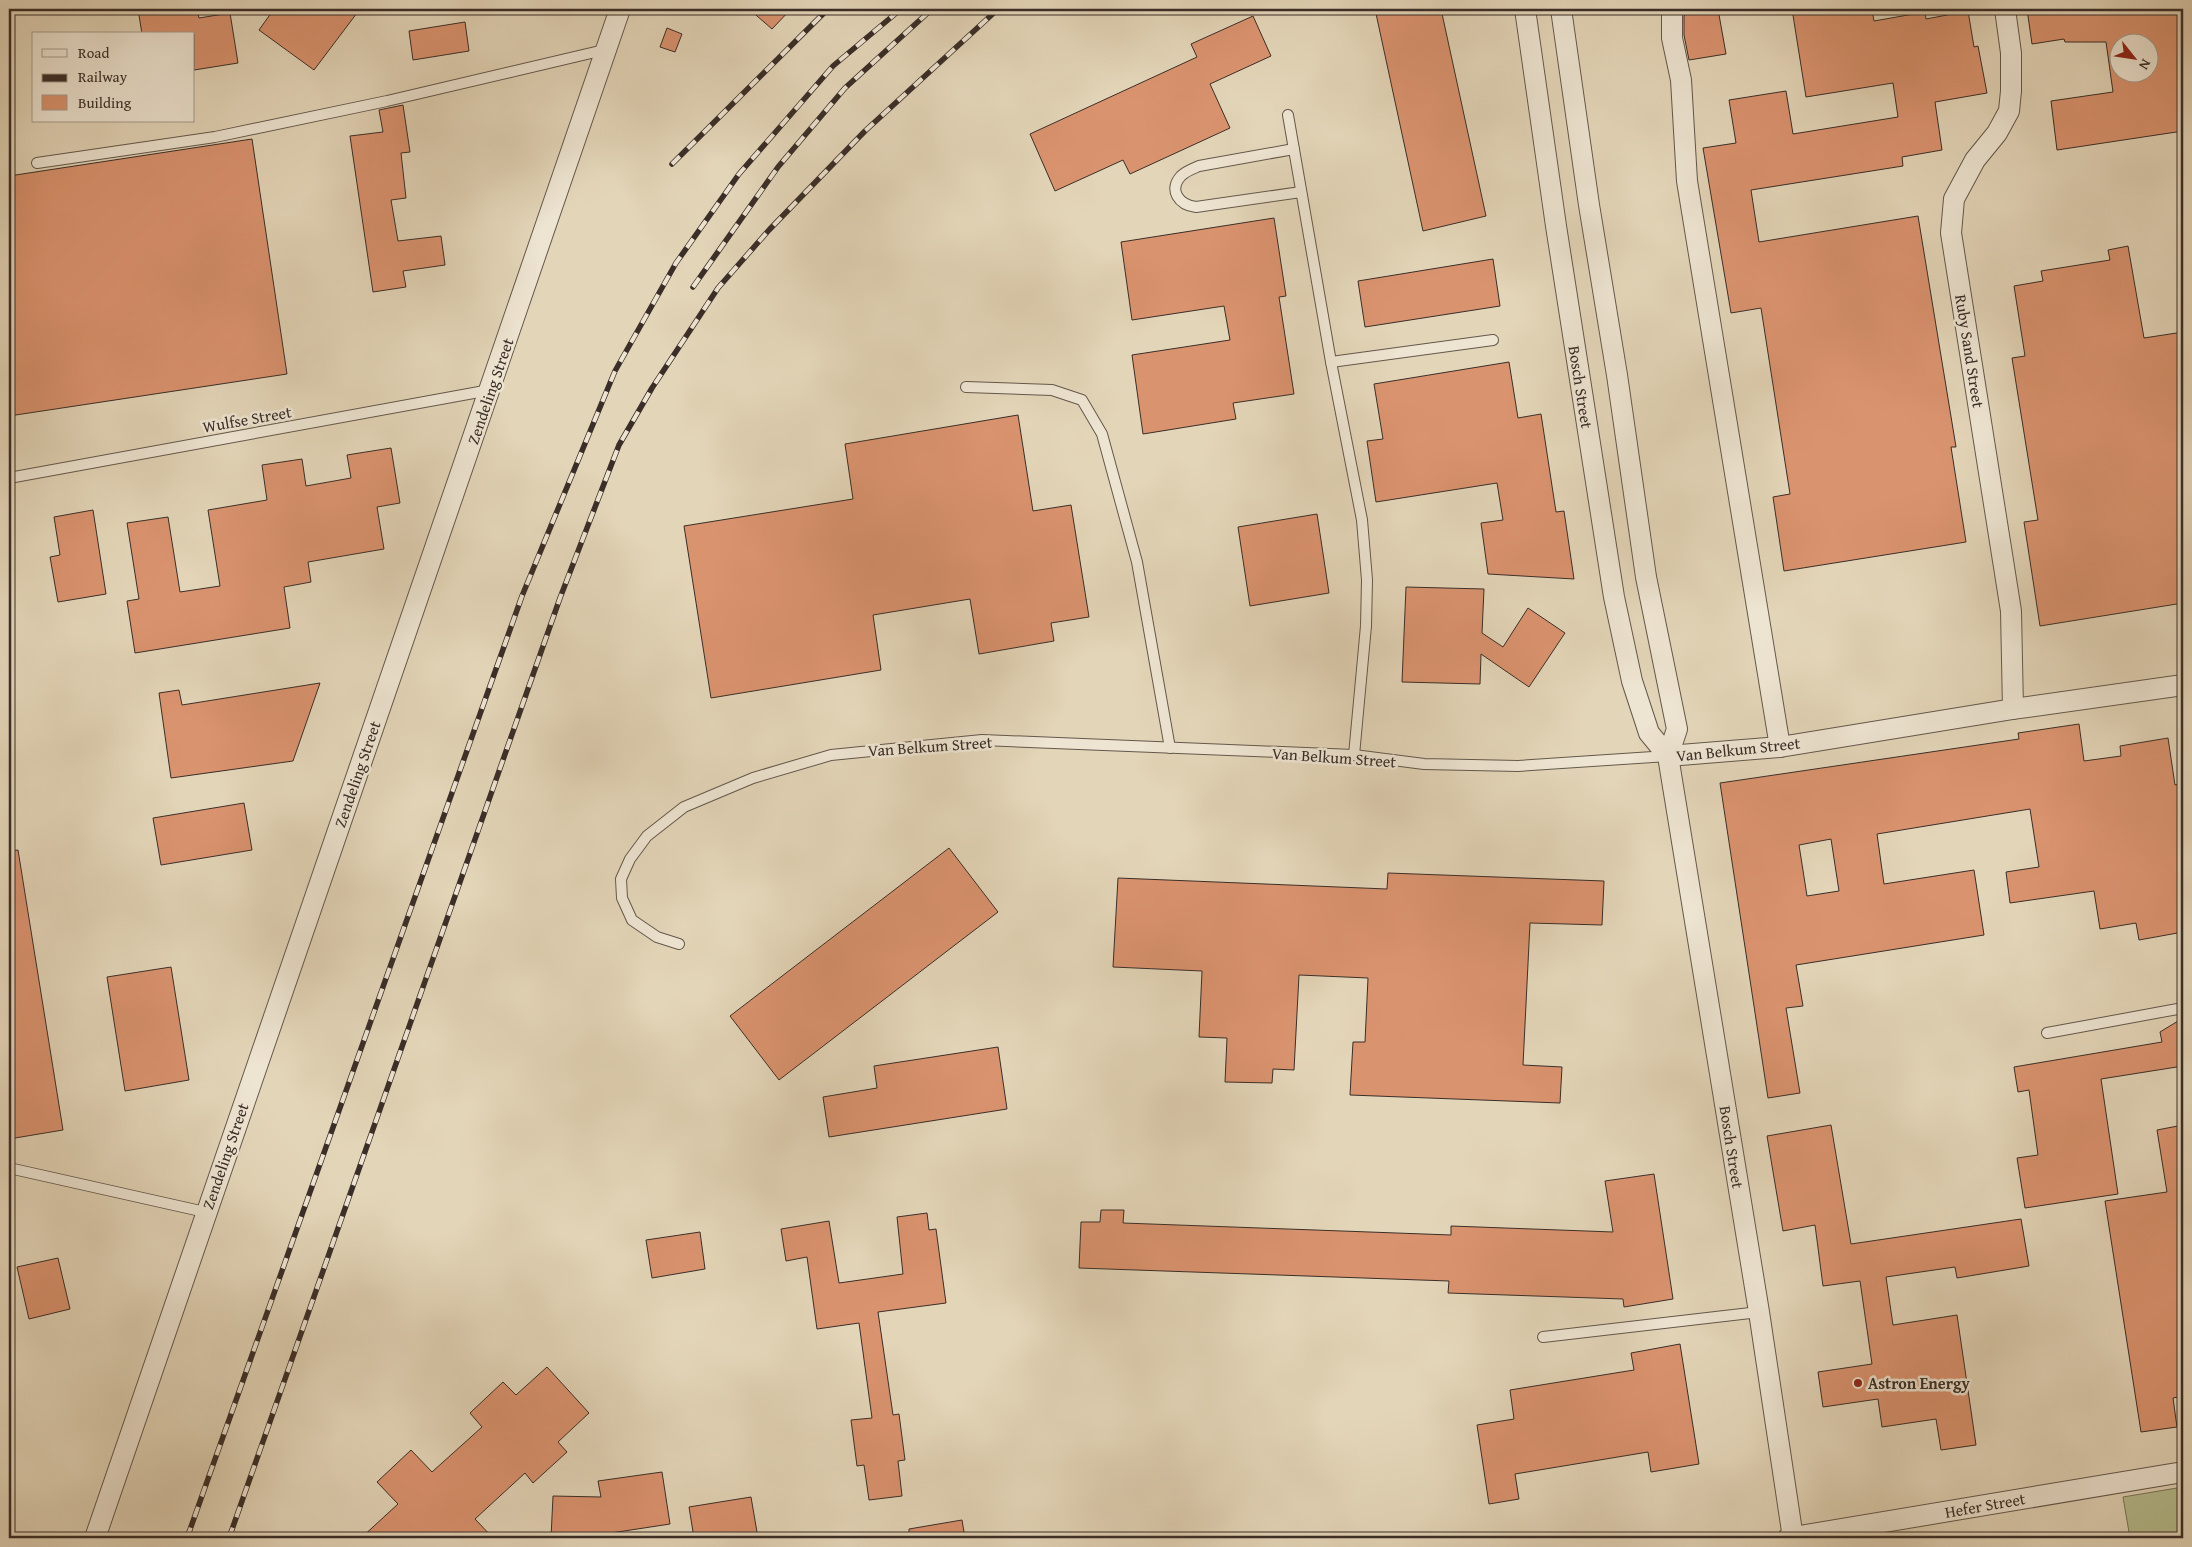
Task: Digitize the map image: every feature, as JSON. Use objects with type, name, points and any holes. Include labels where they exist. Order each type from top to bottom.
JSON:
[{"type":"street","name":"Zendeling Street","points":[[95,1538],[205,1212],[491,390],[604,50],[620,9]]},
{"type":"street","name":"Bosch Street","points":[[1525,9],[1557,236],[1614,597],[1632,681],[1650,733],[1668,756]]},
{"type":"street","name":"Bosch Street","points":[[1561,9],[1646,577],[1677,729],[1668,756],[1759,1312],[1791,1538]]},
{"type":"street","points":[[1672,9],[1672,38],[1681,80],[1688,181],[1780,747]]},
{"type":"street","name":"Ruby Sand Street","points":[[2005,9],[2011,53],[2009,111],[1997,133],[1975,160],[1954,199],[1951,233],[2011,611],[2013,709]]},
{"type":"street","name":"Van Belkum Street","points":[[1668,756],[1780,747],[2013,709],[2183,685]]},
{"type":"street","name":"Hefer Street","points":[[1791,1538],[2183,1472]]},
{"type":"lane","points":[[37,163],[215,137],[387,101],[604,50]]},
{"type":"lane","points":[[1288,116],[1331,362],[1362,520],[1366,580],[1366,626],[1354,756]]},
{"type":"lane","points":[[1294,149],[1199,166],[1188,170],[1180,177],[1176,186],[1176,194],[1180,201],[1188,206],[1196,207],[1301,192]]},
{"type":"lane","points":[[1331,362],[1493,340]]},
{"type":"lane","points":[[966,387],[1052,390],[1082,400],[1102,434],[1137,562],[1170,748]]},
{"type":"lane","name":"Wulfse Street","points":[[9,478],[491,390]]},
{"type":"lane","name":"Van Belkum Street","points":[[679,944],[657,938],[632,920],[622,898],[621,879],[630,859],[646,836],[684,807],[754,778],[831,754],[982,740],[1354,756],[1424,764],[1518,766],[1668,756]]},
{"type":"lane","points":[[2047,1033],[2183,1008]]},
{"type":"lane","points":[[9,1168],[205,1212]]},
{"type":"lane","points":[[1543,1337],[1759,1312]]},
{"type":"green space","points":[[2183,1487],[2183,1538],[2130,1538],[2123,1497]]},
{"type":"building","points":[[138,9],[197,9],[199,18],[230,13],[238,63],[195,70],[195,32],[142,32]]},
{"type":"building","points":[[274,9],[360,9],[314,70],[259,30]]},
{"type":"building","points":[[749,9],[791,9],[772,29]]},
{"type":"building","points":[[1375,9],[1441,9],[1486,216],[1423,231]]},
{"type":"building","points":[[1689,9],[1718,9],[1726,54],[1689,60],[1684,35],[1684,16]]},
{"type":"building","points":[[1792,9],[1872,9],[1874,21],[1925,12],[1926,19],[1968,11],[1974,47],[1978,46],[1987,93],[1935,102],[1942,150],[1902,157],[1903,166],[1751,190],[1759,242],[1918,216],[1956,447],[1951,447],[1966,542],[1784,571],[1773,497],[1790,494],[1761,308],[1731,313],[1703,148],[1736,143],[1729,100],[1786,91],[1793,134],[1898,117],[1893,83],[1806,97]]},
{"type":"building","points":[[2027,9],[2183,9],[2183,131],[2057,150],[2051,101],[2113,92],[2112,82],[2160,82],[2160,32],[2110,32],[2110,71],[2106,42],[2065,42],[2064,39],[2032,44]]},
{"type":"building","points":[[1253,16],[1271,56],[1210,84],[1230,128],[1130,174],[1123,160],[1055,191],[1030,134],[1197,57],[1191,44]]},
{"type":"building","points":[[465,22],[469,51],[413,60],[409,31]]},
{"type":"building","points":[[667,28],[682,34],[675,52],[660,47]]},
{"type":"building","points":[[403,105],[410,152],[401,153],[406,198],[391,200],[398,241],[441,236],[445,265],[403,271],[406,287],[373,292],[350,136],[383,132],[379,110]]},
{"type":"building","points":[[252,139],[287,374],[9,416],[9,176]]},
{"type":"building","points":[[1274,218],[1286,296],[1279,297],[1294,394],[1233,403],[1236,419],[1143,434],[1132,355],[1230,340],[1224,306],[1132,320],[1121,242]]},
{"type":"building","points":[[2128,246],[2144,338],[2183,332],[2183,603],[2040,626],[2024,522],[2038,520],[2012,358],[2025,356],[2014,286],[2043,281],[2041,271],[2110,260],[2108,250]]},
{"type":"building","points":[[1493,259],[1500,306],[1365,327],[1358,281]]},
{"type":"building","points":[[1509,362],[1518,418],[1541,414],[1556,512],[1564,511],[1574,579],[1488,574],[1481,523],[1503,520],[1497,483],[1376,502],[1367,441],[1383,439],[1374,384]]},
{"type":"building","points":[[1018,415],[1033,511],[1071,505],[1089,617],[1051,623],[1054,641],[979,654],[970,599],[873,615],[881,670],[711,698],[684,526],[853,499],[845,444]]},
{"type":"building","points":[[391,448],[400,503],[377,507],[384,549],[308,562],[311,582],[284,587],[290,628],[135,653],[127,601],[139,599],[127,523],[168,517],[180,592],[220,586],[208,510],[267,500],[262,465],[302,459],[306,486],[351,478],[347,455]]},
{"type":"building","points":[[93,510],[106,594],[58,602],[50,557],[60,555],[54,517]]},
{"type":"building","points":[[1317,514],[1329,593],[1250,606],[1238,527]]},
{"type":"building","points":[[1406,587],[1484,589],[1482,633],[1503,647],[1528,608],[1565,633],[1529,687],[1481,654],[1480,684],[1402,682]]},
{"type":"building","points":[[320,683],[293,761],[171,778],[159,693],[179,690],[182,705]]},
{"type":"building","points":[[2079,724],[2084,761],[2121,756],[2120,746],[2168,738],[2175,785],[2179,784],[2181,800],[2183,799],[2183,932],[2139,940],[2136,923],[2100,929],[2094,891],[2010,903],[2006,872],[2039,867],[2030,809],[1877,834],[1884,884],[1974,870],[1984,935],[1796,965],[1803,1006],[1786,1008],[1800,1093],[1768,1098],[1720,783],[2019,739],[2018,733]],"holes":[[[1831,839],[1839,891],[1807,896],[1799,845]]]},
{"type":"building","points":[[244,803],[252,850],[161,865],[153,818]]},
{"type":"building","points":[[949,848],[998,912],[779,1080],[730,1016]]},
{"type":"building","points":[[18,850],[63,1130],[9,1139],[9,851]]},
{"type":"building","points":[[1388,873],[1604,881],[1602,925],[1530,923],[1523,1065],[1562,1067],[1560,1103],[1350,1095],[1353,1042],[1365,1042],[1368,978],[1299,975],[1294,1070],[1273,1069],[1272,1083],[1225,1082],[1227,1038],[1199,1037],[1202,971],[1113,967],[1118,878],[1387,889]]},
{"type":"building","points":[[171,967],[189,1080],[125,1091],[107,977]]},
{"type":"building","points":[[2183,1018],[2183,1066],[2101,1079],[2118,1194],[2025,1208],[2017,1158],[2038,1155],[2029,1090],[2018,1092],[2014,1067],[2162,1042],[2160,1032]]},
{"type":"building","points":[[998,1047],[1007,1109],[829,1137],[823,1097],[877,1088],[874,1066]]},
{"type":"building","points":[[1831,1125],[1851,1244],[2021,1219],[2029,1266],[1957,1278],[1955,1267],[1886,1277],[1893,1325],[1957,1315],[1976,1445],[1941,1450],[1936,1419],[1882,1427],[1878,1399],[1823,1407],[1818,1372],[1872,1364],[1860,1281],[1823,1286],[1815,1225],[1783,1231],[1767,1136]]},
{"type":"building","points":[[2183,1125],[2183,1396],[2173,1398],[2177,1427],[2141,1432],[2105,1201],[2167,1192],[2157,1130]]},
{"type":"building","points":[[1654,1174],[1673,1299],[1624,1307],[1623,1299],[1448,1293],[1449,1281],[1079,1268],[1081,1222],[1100,1222],[1101,1210],[1124,1210],[1123,1223],[1451,1235],[1451,1226],[1613,1232],[1605,1181]]},
{"type":"building","points":[[927,1213],[929,1230],[936,1229],[946,1303],[878,1312],[893,1415],[899,1414],[905,1460],[898,1461],[902,1496],[869,1500],[864,1465],[857,1466],[851,1420],[872,1418],[859,1323],[817,1329],[807,1257],[786,1261],[781,1229],[829,1221],[839,1283],[903,1274],[897,1217]]},
{"type":"building","points":[[700,1232],[705,1269],[652,1278],[646,1240]]},
{"type":"building","points":[[58,1258],[70,1309],[29,1319],[17,1267]]},
{"type":"building","points":[[1680,1344],[1699,1464],[1651,1472],[1648,1452],[1515,1474],[1519,1499],[1489,1504],[1477,1425],[1514,1419],[1510,1390],[1634,1370],[1631,1353]]},
{"type":"building","points":[[547,1367],[589,1413],[558,1442],[567,1452],[533,1483],[525,1473],[475,1519],[493,1538],[361,1538],[398,1504],[377,1482],[411,1450],[432,1472],[482,1427],[470,1413],[503,1382],[516,1395]]},
{"type":"building","points":[[662,1472],[670,1524],[578,1538],[551,1538],[553,1496],[601,1497],[598,1481]]},
{"type":"building","points":[[751,1497],[758,1538],[694,1538],[689,1507]]},
{"type":"building","points":[[962,1520],[965,1538],[909,1538],[909,1529]]},
{"type":"railway","points":[[672,164],[828,9]]},
{"type":"railway","points":[[187,1538],[522,596],[615,371],[676,263],[739,174],[833,66],[901,9]]},
{"type":"railway","points":[[693,287],[778,167],[845,88],[932,9]]},
{"type":"railway","points":[[229,1538],[560,598],[619,445],[652,388],[718,288],[769,230],[865,131],[998,9]]},
{"type":"place","name":"Astron Energy","points":[[1858,1383]]}]
